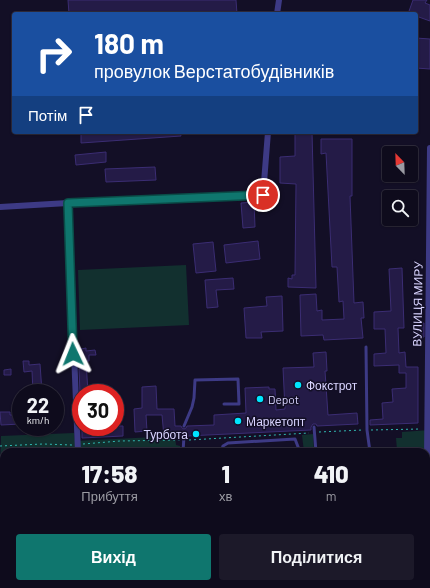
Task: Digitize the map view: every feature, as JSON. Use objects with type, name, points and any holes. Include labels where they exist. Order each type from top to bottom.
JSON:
[{"type":"street","points":[[277,12],[278,0]]},
{"type":"street","points":[[0,207],[263,195],[268,134]]},
{"type":"street","name":"ВУЛИЦЯ МИРУ","points":[[427,448],[430,148]]},
{"type":"street","points":[[68,203],[77,448]]},
{"type":"lane","points":[[366,347],[367,430],[369,448]]},
{"type":"lane","points":[[184,426],[192,407],[195,380],[238,379],[239,404],[224,404]]},
{"type":"lane","points":[[314,427],[316,448]]},
{"type":"lane","points":[[183,448],[184,438]]},
{"type":"lane","points":[[222,448],[228,443],[295,439],[298,448]]},
{"type":"path","points":[[0,446],[43,444],[77,445],[184,438],[203,440],[315,432],[427,428]]},
{"type":"green space","points":[[186,265],[189,325],[80,330],[78,270]]},
{"type":"green space","points":[[430,430],[427,448],[397,448],[396,438],[402,438],[402,432]]},
{"type":"green space","points":[[64,433],[72,433],[75,441],[175,436],[176,445],[180,446],[180,448],[1,448],[1,436],[64,436]]},
{"type":"green space","points":[[313,434],[314,448],[304,448],[302,435]]},
{"type":"building","points":[[68,0],[236,0],[237,12],[69,12]]},
{"type":"building","points":[[413,0],[427,0],[425,3],[430,5],[430,21],[418,17],[418,12],[409,12]]},
{"type":"building","points":[[418,38],[430,39],[430,69],[418,68]]},
{"type":"building","points":[[81,134],[180,134],[181,136],[81,143]]},
{"type":"building","points":[[295,134],[312,134],[316,288],[288,287],[288,278],[292,279],[292,275],[295,275],[296,184],[280,183],[280,157],[295,156]]},
{"type":"building","points":[[321,139],[352,139],[352,196],[350,196],[354,303],[363,302],[364,318],[361,318],[363,338],[324,340],[323,335],[301,336],[300,295],[316,294],[317,311],[322,310],[322,320],[344,319],[343,301],[339,302],[337,267],[332,267],[326,153],[321,154]]},
{"type":"building","points":[[106,152],[106,162],[76,165],[75,155]]},
{"type":"building","points":[[155,167],[156,180],[106,182],[105,169]]},
{"type":"building","points":[[254,202],[255,227],[243,228],[241,203]]},
{"type":"building","points":[[258,241],[260,259],[226,263],[224,245]]},
{"type":"building","points":[[213,242],[216,271],[196,273],[193,244]]},
{"type":"building","points":[[402,268],[404,328],[398,328],[399,353],[405,352],[406,367],[418,367],[418,423],[370,425],[370,420],[383,419],[382,403],[393,402],[392,389],[406,388],[406,373],[399,373],[399,365],[374,366],[374,354],[386,353],[385,329],[374,329],[374,312],[391,311],[389,269]]},
{"type":"building","points":[[233,278],[234,289],[216,290],[218,307],[207,308],[205,280]]},
{"type":"building","points":[[282,296],[283,331],[261,332],[262,338],[246,338],[244,308],[267,306],[266,297]]},
{"type":"building","points":[[418,322],[424,323],[424,337],[417,337]]},
{"type":"building","points":[[86,348],[86,351],[95,350],[96,355],[89,355],[89,361],[86,361],[87,384],[80,384],[79,369],[82,369],[81,349]]},
{"type":"building","points":[[326,352],[327,371],[325,371],[328,415],[357,413],[358,424],[317,426],[316,424],[313,424],[311,430],[187,436],[184,433],[181,436],[164,437],[162,415],[146,415],[147,431],[135,432],[134,409],[142,408],[142,387],[156,386],[157,409],[174,409],[175,426],[181,426],[184,429],[187,426],[214,425],[214,415],[246,413],[245,388],[269,387],[269,389],[275,389],[276,410],[285,409],[283,368],[314,367],[313,353]]},
{"type":"building","points":[[23,361],[29,361],[29,365],[40,364],[41,384],[33,384],[32,371],[24,372]]},
{"type":"building","points":[[11,369],[11,375],[4,375],[4,370]]},
{"type":"building","points":[[0,412],[10,412],[10,415],[12,415],[12,424],[1,425]]},
{"type":"building","points":[[82,436],[123,436],[82,438]]},
{"type":"place","name":"Фокстрот","points":[[298,385]]},
{"type":"place","name":"Depot","points":[[260,399]]},
{"type":"place","name":"Маркетопт","points":[[238,421]]},
{"type":"place","name":"Турбота","points":[[196,434]]},
{"type":"route","points":[[73,354],[68,203],[263,195]]}]
